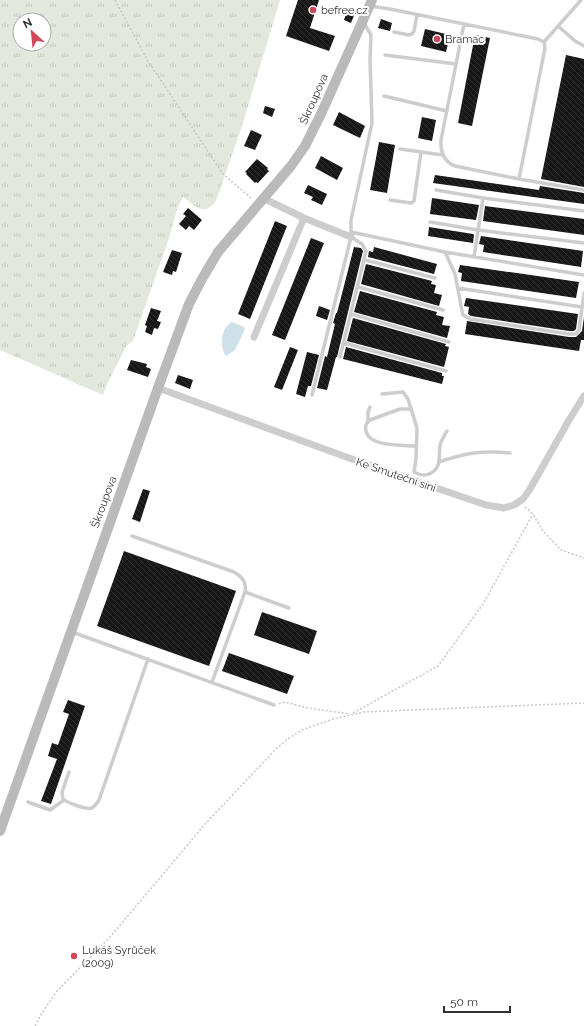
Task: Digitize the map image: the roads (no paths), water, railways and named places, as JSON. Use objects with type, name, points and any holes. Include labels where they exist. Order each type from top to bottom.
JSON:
[{"type":"street","name":"Škroupova","points":[[0,832],[158,388],[190,304],[202,279],[218,252],[291,166],[309,138],[370,3]]},
{"type":"street","points":[[261,201],[351,234]]},
{"type":"street","points":[[254,337],[304,218]]},
{"type":"street","name":"Ke Smuteční síni","points":[[158,388],[349,458],[492,507],[504,508],[518,502],[530,489],[584,396]]},
{"type":"lane","points":[[544,42],[581,0]]},
{"type":"lane","points":[[370,3],[417,15],[538,39],[544,42]]},
{"type":"lane","points":[[394,32],[409,35],[412,34],[417,15]]},
{"type":"lane","points":[[312,395],[351,234],[351,220],[372,123],[370,59],[371,35],[368,28],[362,21]]},
{"type":"lane","points":[[464,24],[441,140],[441,149],[448,163],[455,166],[518,179],[584,190]]},
{"type":"lane","points":[[558,26],[575,41],[584,46]]},
{"type":"lane","points":[[518,179],[545,48],[544,42]]},
{"type":"lane","points":[[385,55],[456,64]]},
{"type":"lane","points":[[384,96],[447,111]]},
{"type":"lane","points":[[400,149],[443,155]]},
{"type":"lane","points":[[390,200],[410,203],[414,201],[422,152]]},
{"type":"lane","points":[[436,190],[483,198],[584,211]]},
{"type":"lane","points":[[474,257],[483,198]]},
{"type":"lane","points":[[430,222],[478,230],[584,243]]},
{"type":"lane","points":[[351,234],[474,257],[584,275]]},
{"type":"lane","points":[[340,357],[365,260],[366,248],[351,234]]},
{"type":"lane","points":[[446,252],[458,288],[462,311],[466,317],[574,334],[578,332],[584,293]]},
{"type":"lane","points":[[365,260],[435,278]]},
{"type":"lane","points":[[358,287],[443,310]]},
{"type":"lane","points":[[458,288],[582,307]]},
{"type":"lane","points":[[351,314],[449,342]]},
{"type":"lane","points":[[344,343],[446,371]]},
{"type":"lane","points":[[382,394],[405,393],[416,428],[416,459],[414,472]]},
{"type":"lane","points":[[370,407],[366,430],[368,436],[372,439],[387,444],[415,446]]},
{"type":"lane","points":[[368,421],[400,409],[410,409]]},
{"type":"lane","points":[[404,477],[414,472],[421,475],[429,474],[437,468],[440,462],[441,442],[448,431]]},
{"type":"lane","points":[[440,462],[471,452],[485,451],[510,453]]},
{"type":"lane","points":[[132,536],[234,572],[244,580],[246,588],[245,592],[212,682]]},
{"type":"lane","points":[[245,592],[289,608]]},
{"type":"lane","points":[[71,631],[274,705]]},
{"type":"lane","points":[[64,800],[88,808],[96,805],[148,659]]},
{"type":"lane","points":[[64,800],[62,795],[69,772]]},
{"type":"lane","points":[[28,802],[50,810],[64,800]]},
{"type":"place","name":"befree.cz","points":[[313,10]]},
{"type":"place","name":"Bramac","points":[[437,39]]},
{"type":"place","name":"Lukáš Syrůček (2009)","points":[[74,956]]}]
